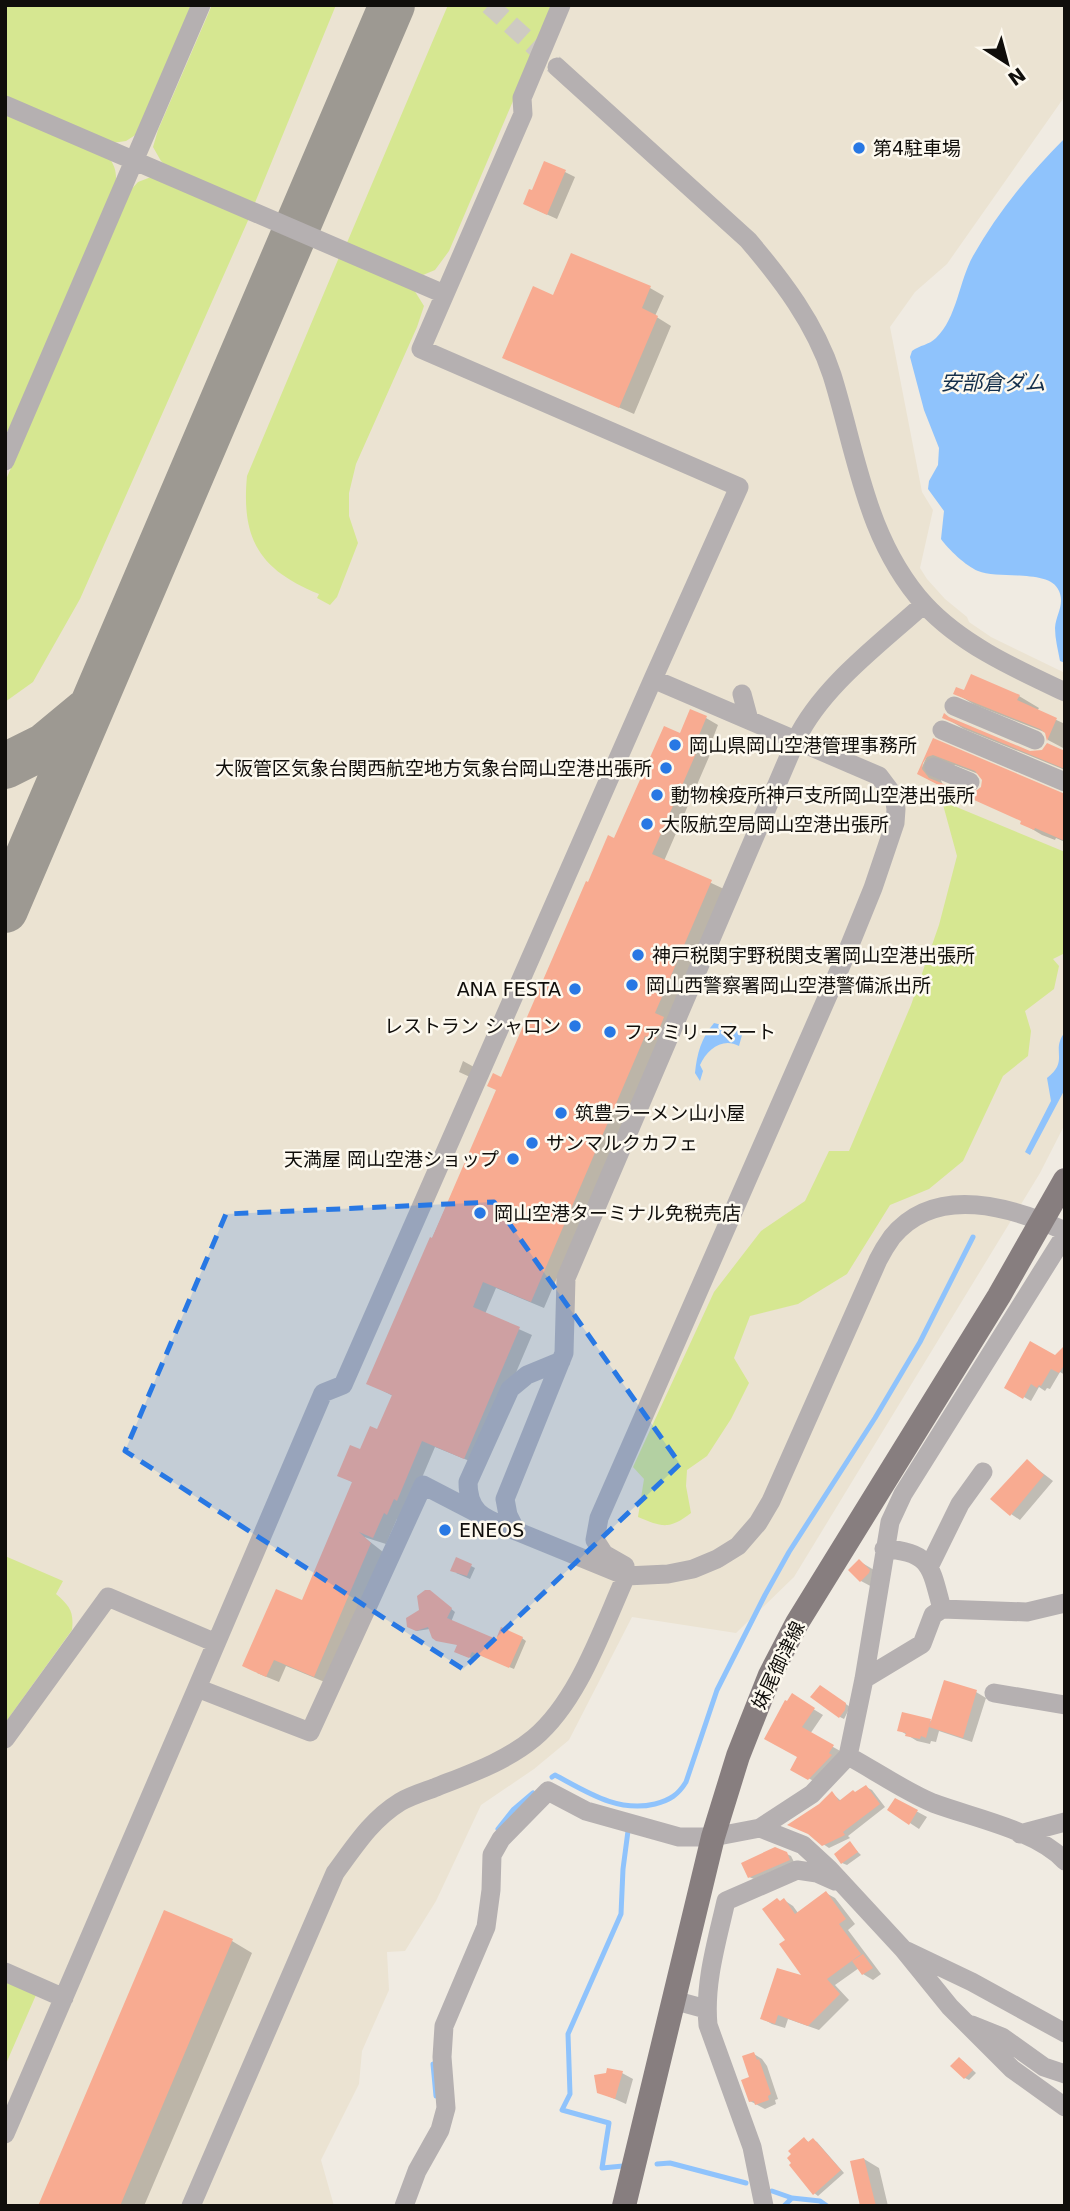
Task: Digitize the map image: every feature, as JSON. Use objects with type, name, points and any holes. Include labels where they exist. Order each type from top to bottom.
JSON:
[{"type":"main road","name":"妹尾御津線","points":[[624,2206],[713,1837],[738,1756],[770,1675],[797,1623],[999,1296],[1065,1180]]},
{"type":"street","points":[[5,461],[201,5]]},
{"type":"street","points":[[5,2134],[323,1394],[343,1385],[739,487],[421,349],[523,114],[522,98],[561,5]]},
{"type":"street","points":[[557,67],[748,240],[798,305],[819,342],[831,374],[862,488],[877,530],[898,568],[924,604],[967,641],[1065,692]]},
{"type":"street","points":[[5,105],[444,294]]},
{"type":"street","points":[[516,1531],[508,1516],[505,1499],[561,1361],[565,1344],[565,1290],[570,1267],[796,740],[808,718],[831,690],[924,604]]},
{"type":"street","points":[[636,1576],[604,1554],[595,1539],[599,1518],[873,888],[895,823],[896,809],[894,796],[880,771],[796,740],[653,679]]},
{"type":"street","points":[[742,694],[750,720]]},
{"type":"street","points":[[954,706],[1035,740]]},
{"type":"street","points":[[942,730],[1065,782]]},
{"type":"street","points":[[934,767],[970,782]]},
{"type":"street","points":[[197,1688],[310,1732],[424,1485],[516,1531],[636,1576],[693,1569],[717,1559],[738,1546],[758,1523],[771,1501],[878,1260],[901,1228],[933,1209],[957,1203],[976,1203],[1042,1221],[1065,1233],[903,1494],[890,1522],[864,1679],[848,1756],[812,1794],[760,1828],[713,1837],[679,1837],[586,1811],[548,1791],[502,1839],[492,1855],[486,1927],[444,2026],[442,2057],[446,2108],[440,2130],[417,2171],[404,2206]]},
{"type":"street","points":[[477,1513],[468,1497],[468,1482],[510,1389],[527,1375],[561,1361]]},
{"type":"street","points":[[929,1567],[960,1504],[983,1472]]},
{"type":"street","points":[[884,1549],[899,1549],[922,1556],[929,1567],[942,1609]]},
{"type":"street","points":[[191,2206],[335,1873],[364,1832],[380,1816],[402,1801],[491,1765],[534,1738],[571,1696],[636,1576]]},
{"type":"street","points":[[5,1739],[108,1597],[216,1643]]},
{"type":"street","points":[[864,1679],[922,1644],[933,1615],[942,1609],[1027,1612],[1065,1603]]},
{"type":"street","points":[[994,1693],[1065,1705]]},
{"type":"street","points":[[848,1756],[930,1801],[1020,1834],[1055,1851],[1065,1861]]},
{"type":"street","points":[[1020,1834],[1065,1822]]},
{"type":"street","points":[[760,1828],[803,1845],[903,1949],[950,2007],[1012,2069],[1065,2106]]},
{"type":"street","points":[[764,2206],[752,2147],[718,2057],[706,2009],[713,1958],[726,1901],[797,1870],[817,1873],[844,1885]]},
{"type":"street","points":[[903,1949],[972,1982],[1065,2033]]},
{"type":"street","points":[[5,1972],[64,1998]]},
{"type":"street","points":[[673,2000],[706,2009]]},
{"type":"street","points":[[965,2022],[1002,2037],[1044,2067],[1065,2074]]},
{"type":"highlighted area","points":[[494,1202],[680,1464],[463,1669],[125,1451],[226,1214]]},
{"type":"shaded area","points":[[5,5],[1065,5],[1065,96],[947,264],[915,292],[890,327],[922,492],[933,510],[920,568],[945,599],[967,617],[969,622],[991,637],[1065,673],[1065,1124],[1040,1173],[794,1577],[736,1633],[632,1617],[569,1740],[534,1769],[481,1805],[436,1901],[405,1951],[387,1952],[389,1990],[362,2051],[359,2084],[321,2160],[334,2206],[5,2206]]},
{"type":"green space","points":[[5,5],[193,5],[137,134],[126,141],[112,143],[5,100]]},
{"type":"green space","points":[[212,5],[336,5],[254,205],[172,172],[161,161],[153,147]]},
{"type":"green space","points":[[448,5],[554,5],[449,251],[435,270],[423,275],[346,245]]},
{"type":"green space","points":[[5,111],[107,155],[116,172],[116,181],[115,191],[12,428],[5,433]]},
{"type":"green space","points":[[151,177],[250,216],[80,599],[33,682],[5,702],[5,482],[129,192],[138,182]]},
{"type":"green space","points":[[340,255],[411,285],[424,306],[356,464],[349,493],[349,516],[358,543],[337,597],[330,605],[317,598],[319,594],[299,585],[269,563],[252,535],[247,518],[246,498],[247,476]]},
{"type":"green space","points":[[942,801],[1065,852],[1065,953],[1053,959],[1059,966],[1054,989],[1025,1011],[1031,1031],[1028,1056],[1003,1076],[963,1161],[929,1189],[890,1205],[847,1274],[798,1304],[750,1316],[734,1358],[749,1383],[731,1419],[707,1456],[687,1470],[686,1486],[691,1513],[677,1522],[665,1525],[638,1517],[644,1479],[633,1467],[714,1292],[761,1231],[805,1201],[829,1151],[849,1151],[911,1005],[939,925],[957,856]]},
{"type":"green space","points":[[5,1556],[63,1581],[56,1594],[72,1614],[72,1630],[5,1723]]},
{"type":"green space","points":[[5,1981],[36,1995],[5,2066]]},
{"type":"water","name":"安部倉ダム","points":[[1065,138],[1065,663],[1060,661],[1056,640],[1055,628],[1061,601],[1054,584],[1035,577],[978,571],[958,557],[941,539],[944,511],[928,489],[929,481],[938,465],[939,448],[924,410],[910,357],[912,351],[933,340],[943,330],[968,266],[992,224],[1014,194]]},
{"type":"water","points":[[714,1023],[726,1026],[731,1023],[742,1035],[739,1046],[721,1044],[707,1054],[700,1065],[703,1071],[700,1081],[695,1073],[698,1053]]},
{"type":"water","points":[[1065,1032],[1065,1089],[1030,1155],[1025,1152],[1051,1101],[1047,1078],[1054,1072],[1059,1061],[1059,1045]]},
{"type":"building","points":[[544,161],[566,170],[547,215],[523,204]]},
{"type":"building","points":[[571,253],[651,286],[642,308],[658,316],[619,408],[502,358],[533,286],[553,295]]},
{"type":"building","points":[[971,674],[1020,695],[1017,700],[1057,718],[1047,741],[1045,733],[1040,729],[953,694],[956,687],[964,690]]},
{"type":"building","points":[[690,709],[707,716],[697,740],[701,742],[652,854],[712,880],[655,1013],[664,1017],[655,1040],[645,1036],[531,1302],[483,1282],[473,1307],[520,1327],[464,1459],[422,1441],[397,1501],[394,1499],[387,1515],[384,1513],[373,1538],[359,1532],[371,1543],[314,1677],[274,1660],[266,1677],[242,1666],[276,1589],[302,1600],[352,1482],[337,1476],[350,1445],[360,1449],[370,1426],[377,1429],[392,1395],[366,1384],[496,1090],[487,1086],[493,1073],[501,1077],[586,881],[588,882],[608,835],[614,838],[664,726],[680,733]]},
{"type":"building","points":[[944,713],[1030,751],[1042,750],[1047,743],[1065,751],[1065,769],[942,718]]},
{"type":"building","points":[[933,738],[1065,794],[1065,841],[1020,824],[1021,821],[963,795],[962,797],[917,774]],"holes":[[[933,755],[975,771],[982,780],[981,787],[972,794],[929,778],[922,769],[927,757]]]},
{"type":"building","points":[[1030,1341],[1055,1355],[1065,1345],[1065,1364],[1059,1373],[1051,1369],[1041,1386],[1037,1388],[1031,1384],[1023,1399],[1004,1388]]},
{"type":"building","points":[[1027,1459],[1044,1475],[1010,1516],[990,1499]]},
{"type":"building","points":[[456,1557],[472,1564],[467,1576],[450,1571]]},
{"type":"building","points":[[859,1559],[870,1570],[860,1582],[848,1570]]},
{"type":"building","points":[[430,1590],[452,1608],[447,1618],[496,1639],[501,1627],[523,1637],[509,1668],[472,1652],[469,1658],[454,1652],[457,1645],[436,1641],[428,1627],[416,1631],[407,1627],[406,1618],[419,1610],[417,1596]]},
{"type":"building","points":[[944,1680],[977,1690],[963,1738],[929,1727]]},
{"type":"building","points":[[820,1685],[846,1703],[839,1718],[810,1697]]},
{"type":"building","points":[[792,1693],[815,1708],[802,1727],[834,1745],[829,1753],[832,1755],[808,1780],[790,1770],[797,1757],[764,1739],[785,1700],[787,1701]]},
{"type":"building","points":[[902,1712],[931,1719],[926,1738],[905,1736],[906,1733],[897,1731]]},
{"type":"building","points":[[866,1785],[880,1804],[843,1832],[845,1835],[822,1846],[808,1834],[787,1825],[819,1804],[832,1791],[839,1801],[853,1790],[855,1792]]},
{"type":"building","points":[[895,1798],[918,1810],[909,1825],[887,1810]]},
{"type":"building","points":[[850,1841],[858,1852],[841,1864],[834,1854]]},
{"type":"building","points":[[775,1847],[787,1852],[790,1860],[748,1878],[741,1863]]},
{"type":"building","points":[[826,1891],[846,1919],[839,1924],[861,1954],[827,1979],[840,1994],[808,2026],[778,2015],[775,2024],[760,2019],[777,1968],[801,1975],[779,1944],[785,1940],[762,1909],[777,1898],[780,1901],[784,1898],[795,1914]]},
{"type":"building","points":[[164,1910],[233,1939],[120,2206],[38,2206]]},
{"type":"building","points":[[863,1954],[873,1968],[862,1975],[852,1961]]},
{"type":"building","points":[[754,2052],[771,2094],[768,2096],[769,2100],[755,2105],[754,2101],[749,2102],[741,2080],[749,2077],[742,2056]]},
{"type":"building","points":[[959,2057],[973,2070],[964,2079],[950,2066]]},
{"type":"building","points":[[607,2068],[623,2071],[615,2099],[597,2093],[594,2075],[606,2073]]},
{"type":"building","points":[[804,2137],[808,2142],[813,2138],[841,2170],[813,2195],[789,2165],[791,2163],[787,2158],[791,2154],[788,2151]]},
{"type":"building","points":[[864,2158],[876,2206],[860,2206],[850,2161]]},
{"type":"waterway","points":[[552,1777],[555,1775],[603,1799],[628,1806],[655,1804],[677,1794],[683,1787],[717,1690],[765,1595],[920,1342],[973,1237]]},
{"type":"waterway","points":[[498,1829],[513,1810],[533,1793]]},
{"type":"waterway","points":[[623,2166],[602,2168],[609,2123],[562,2110],[570,2094],[568,2034],[621,1914],[628,1831]]},
{"type":"waterway","points":[[433,2064],[436,2096]]},
{"type":"waterway","points":[[657,2164],[670,2163],[746,2183]]},
{"type":"waterway","points":[[772,2191],[792,2198],[784,2206]]},
{"type":"waterway","points":[[792,2198],[820,2201],[827,2206]]},
{"type":"taxiway","points":[[5,910],[392,5]]},
{"type":"taxiway","points":[[5,766],[45,746],[86,712]]},
{"type":"tunnel","points":[[489,5],[557,67]]},
{"type":"place","name":"第4駐車場","points":[[859,148]]},
{"type":"place","name":"岡山県岡山空港管理事務所","points":[[675,745]]},
{"type":"place","name":"大阪管区気象台関西航空地方気象台岡山空港出張所","points":[[666,768]]},
{"type":"place","name":"動物検疫所神戸支所岡山空港出張所","points":[[657,795]]},
{"type":"place","name":"大阪航空局岡山空港出張所","points":[[647,824]]},
{"type":"place","name":"神戸税関宇野税関支署岡山空港出張所","points":[[638,955]]},
{"type":"place","name":"岡山西警察署岡山空港警備派出所","points":[[632,985]]},
{"type":"place","name":"ANA FESTA","points":[[575,989]]},
{"type":"place","name":"レストラン シャロン","points":[[575,1026]]},
{"type":"place","name":"ファミリーマート","points":[[610,1032]]},
{"type":"place","name":"筑豊ラーメン山小屋","points":[[561,1113]]},
{"type":"place","name":"サンマルクカフェ","points":[[532,1143]]},
{"type":"place","name":"天満屋 岡山空港ショップ","points":[[513,1159]]},
{"type":"place","name":"岡山空港ターミナル免税売店","points":[[480,1213]]},
{"type":"place","name":"ENEOS","points":[[445,1530]]}]
